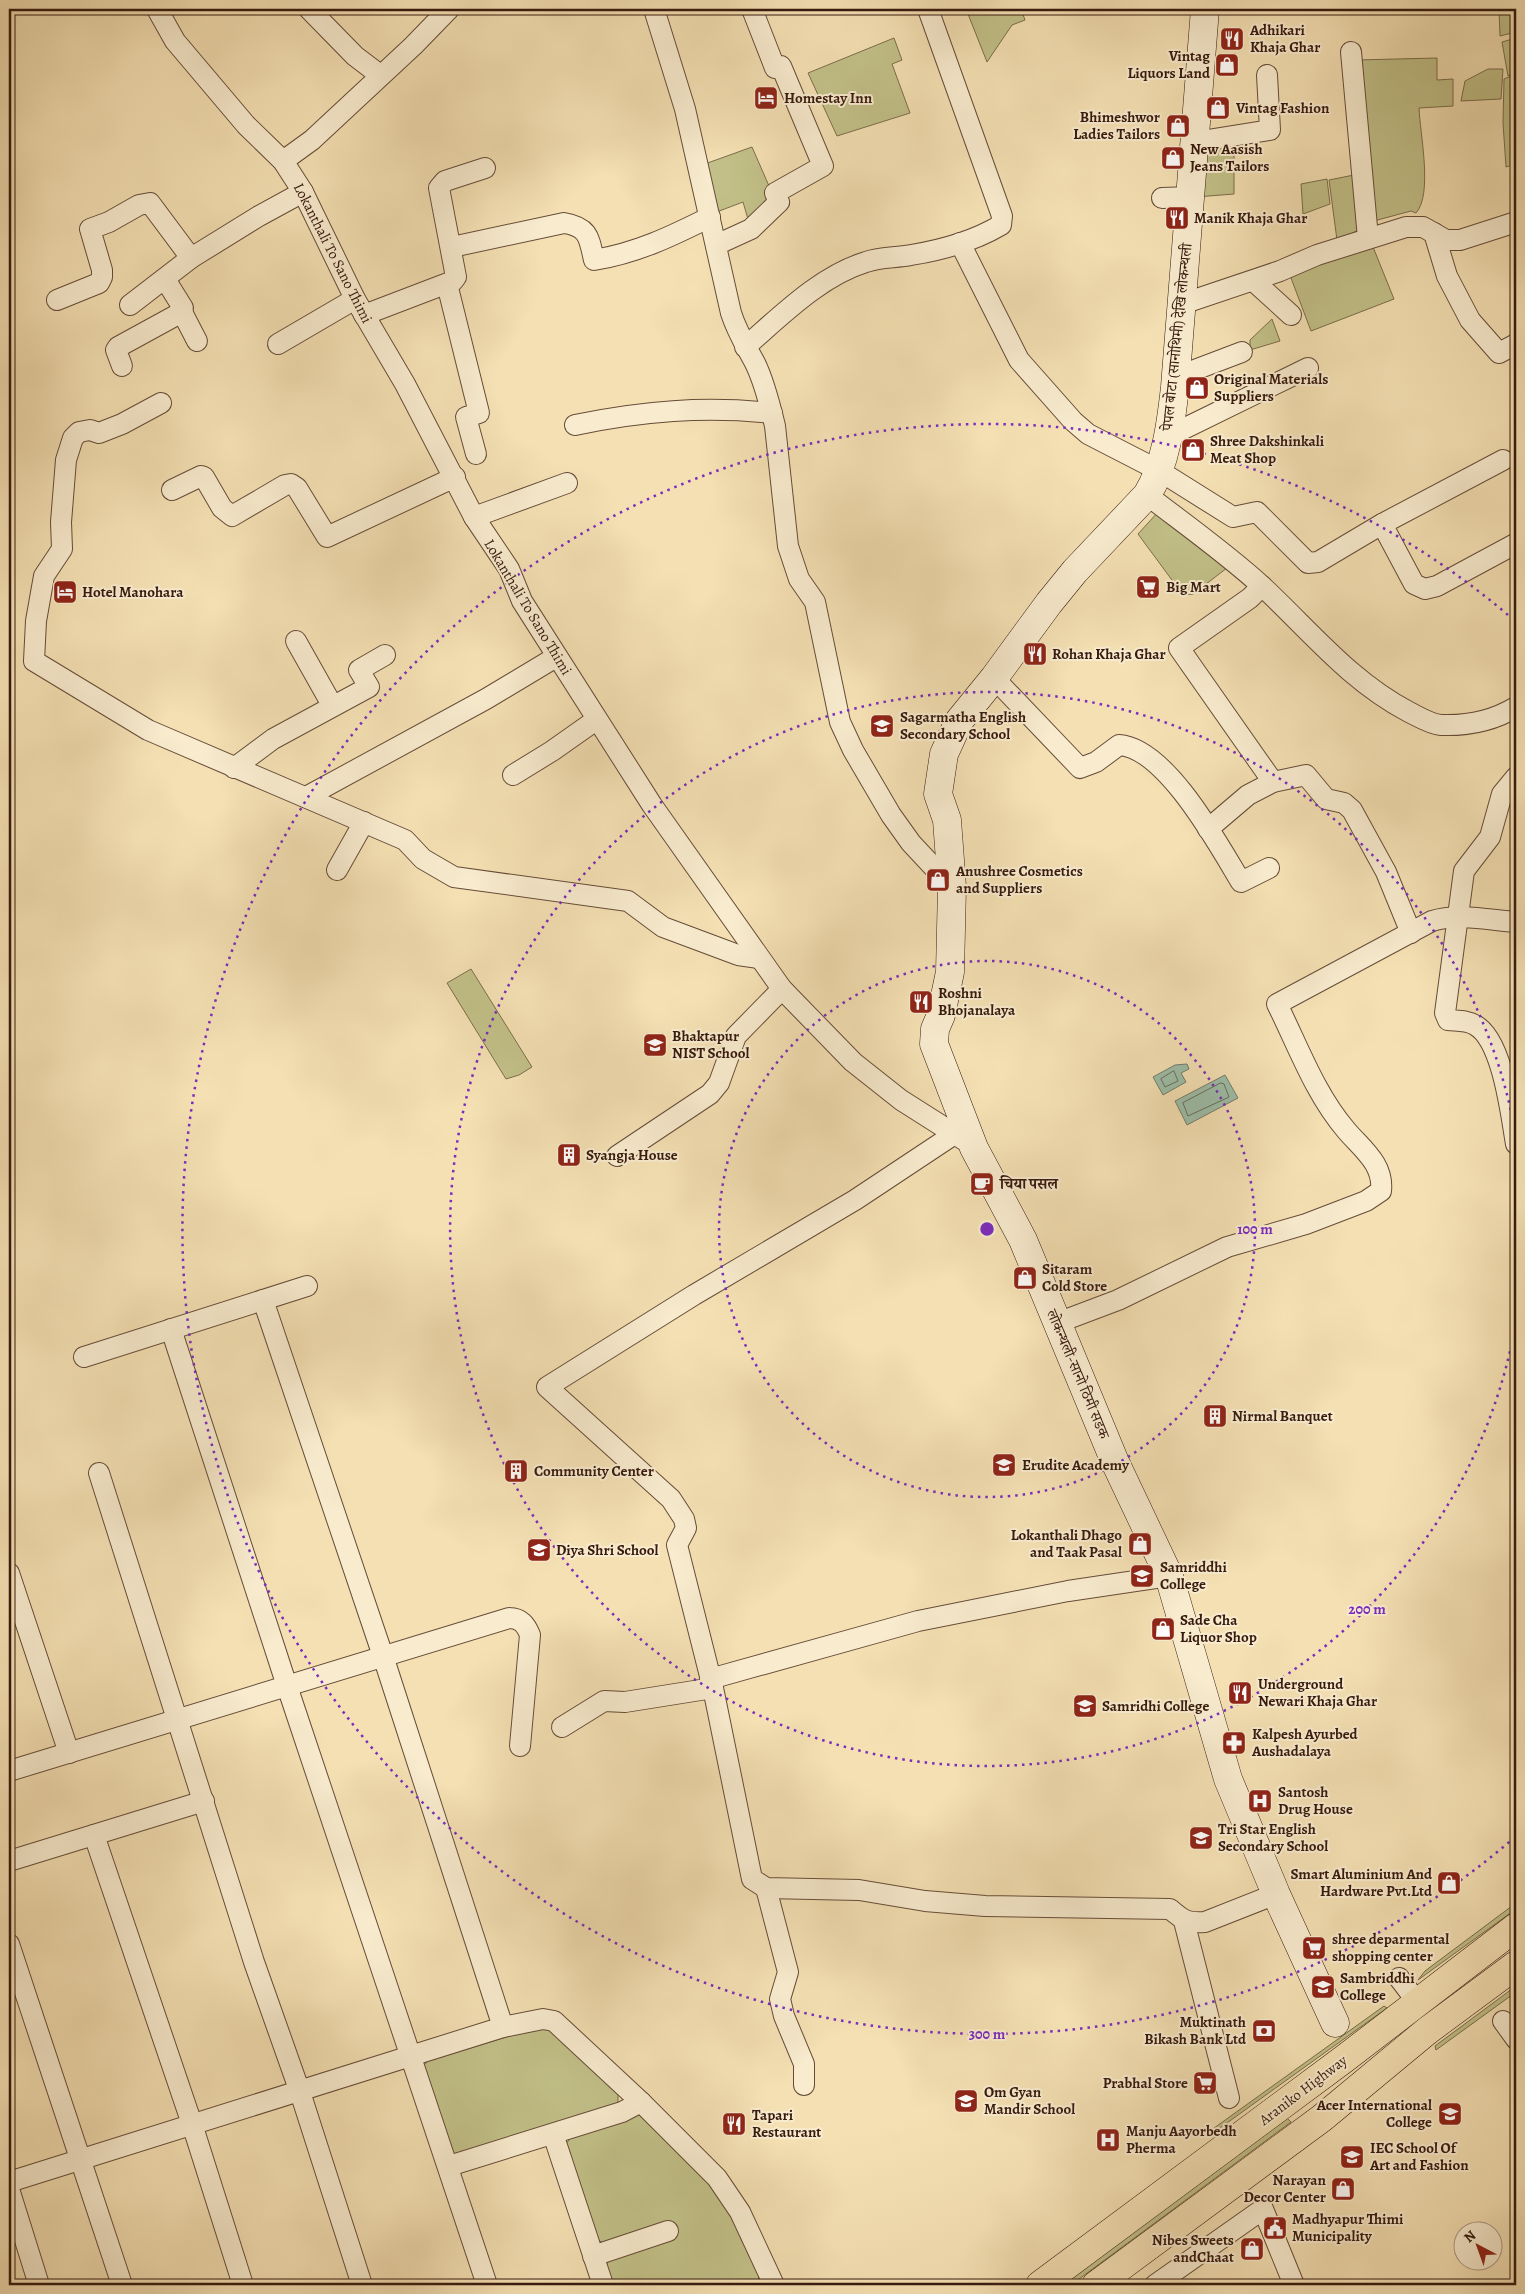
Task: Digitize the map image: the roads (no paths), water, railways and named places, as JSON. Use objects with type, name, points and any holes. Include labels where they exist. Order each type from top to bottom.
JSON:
[{"type":"highway","name":"Araniko Highway","points":[[1040,2285],[1418,2003],[1516,1927]]},
{"type":"highway","name":"Araniko Highway","points":[[1096,2285],[1322,2118],[1427,2031],[1516,1965]]},
{"type":"highway","points":[[1418,2003],[1427,2031]]},
{"type":"main road","name":"पेपल बोटा (सानोथिमी) देखि लोकन्थली","points":[[963,1141],[934,1044],[935,1029],[942,1015],[950,972],[952,887],[946,820],[938,794],[944,754],[959,721],[1075,571],[1147,495],[1158,470],[1171,420],[1176,373],[1205,9]]},
{"type":"main road","name":"लोकन्थली-सानो ठिमी सडक","points":[[963,1141],[1023,1240],[1115,1462],[1169,1576],[1228,1779],[1276,1894],[1335,2023]]},
{"type":"street","name":"Lokanthali To Sano Thimi","points":[[156,9],[175,41],[202,75],[246,125],[283,160],[303,192],[360,307],[455,477],[474,517],[509,569],[522,600],[556,657],[652,805],[759,958],[782,989],[853,1062],[901,1100],[963,1141]]},
{"type":"street","points":[[309,9],[355,56],[380,75]]},
{"type":"street","points":[[283,160],[312,140],[413,46],[449,9]]},
{"type":"street","points":[[654,9],[685,109],[731,313],[745,347],[755,364],[772,413],[788,546],[799,579],[816,602],[840,722],[853,750],[891,815],[911,842],[952,887]]},
{"type":"street","points":[[716,245],[751,229],[779,202],[775,193],[823,166],[781,66],[775,68],[752,9]]},
{"type":"street","points":[[745,347],[824,283],[848,269],[866,261],[912,255],[960,243],[1001,225],[1002,216],[928,9]]},
{"type":"street","points":[[1351,52],[1368,238]]},
{"type":"street","points":[[1195,142],[1270,130],[1267,76]]},
{"type":"street","points":[[278,344],[360,307],[453,282],[456,277],[452,248],[439,188],[445,181],[485,168]]},
{"type":"street","points":[[130,305],[191,258],[259,216],[303,192]]},
{"type":"street","points":[[1162,198],[1191,198]]},
{"type":"street","points":[[57,300],[100,283],[102,270],[90,229],[109,222],[139,205],[150,203],[191,258]]},
{"type":"street","points":[[452,248],[564,223],[577,226],[586,232],[594,260],[637,250],[668,239],[710,217]]},
{"type":"street","points":[[1182,304],[1280,271],[1317,255],[1406,227],[1423,226],[1446,240],[1460,240],[1516,222]]},
{"type":"street","points":[[1434,233],[1447,276],[1470,320],[1499,353],[1516,344]]},
{"type":"street","points":[[960,243],[1019,360],[1088,434],[1158,470],[1233,517],[1258,512],[1308,563],[1318,562],[1382,524],[1503,460]]},
{"type":"street","points":[[164,279],[183,308],[182,312],[197,341]]},
{"type":"street","points":[[447,284],[479,413],[466,418],[476,454]]},
{"type":"street","points":[[1257,284],[1291,315]]},
{"type":"street","points":[[122,366],[116,350],[118,347],[182,312]]},
{"type":"street","points":[[1176,373],[1184,374],[1242,352]]},
{"type":"street","points":[[1167,437],[1308,368]]},
{"type":"street","points":[[161,403],[122,424],[99,433],[90,430],[80,432],[73,438],[66,460],[61,522],[62,549],[44,576],[36,621],[34,661],[148,730],[405,840],[423,858],[454,878],[628,901],[662,927],[738,955],[759,958]]},
{"type":"street","points":[[575,425],[644,413],[694,408],[772,413]]},
{"type":"street","points":[[172,490],[201,476],[204,477],[222,508],[232,516],[285,485],[291,484],[297,488],[327,538],[455,477]]},
{"type":"street","points":[[474,517],[567,483]]},
{"type":"street","points":[[1147,495],[1262,586],[1351,674],[1397,706],[1424,720],[1440,725],[1484,722],[1498,718],[1516,707]]},
{"type":"street","points":[[1237,516],[1261,500]]},
{"type":"street","points":[[1382,524],[1414,584],[1425,589],[1436,586],[1494,553],[1515,544],[1516,546]]},
{"type":"street","points":[[1262,586],[1250,598],[1178,648],[1273,782]]},
{"type":"street","points":[[296,641],[332,705]]},
{"type":"street","points":[[234,768],[273,739],[332,705],[369,687],[360,670],[385,655]]},
{"type":"street","points":[[306,797],[486,699],[556,657]]},
{"type":"street","points":[[994,678],[1080,768],[1096,762],[1119,745],[1132,746],[1143,752],[1185,795],[1241,882],[1269,868]]},
{"type":"street","points":[[513,775],[552,751],[596,720]]},
{"type":"street","points":[[1208,828],[1248,795],[1273,782],[1306,775],[1326,799],[1344,803],[1352,810],[1386,872],[1411,933]]},
{"type":"street","points":[[1516,777],[1499,800],[1490,837],[1464,871],[1445,1013],[1448,1020],[1470,1022],[1477,1026],[1488,1041],[1506,1079],[1516,1144]]},
{"type":"street","points":[[337,870],[364,822]]},
{"type":"street","points":[[1057,1323],[1118,1300],[1227,1247],[1306,1224],[1366,1201],[1381,1191],[1382,1179],[1372,1160],[1360,1144],[1347,1132],[1325,1100],[1277,1004],[1432,921],[1458,918],[1516,922]]},
{"type":"street","points":[[617,1156],[710,1094],[719,1083],[736,1036],[782,989]]},
{"type":"street","points":[[963,1141],[855,1200],[694,1295],[546,1387],[671,1499],[684,1519],[686,1528],[677,1545],[712,1684],[752,1879],[766,1888],[859,1890],[925,1902],[984,1906],[1170,1909],[1184,1921],[1229,2098]]},
{"type":"street","points":[[84,1357],[307,1286]]},
{"type":"street","points":[[263,1300],[383,1656],[503,2027]]},
{"type":"street","points":[[171,1329],[286,1686],[410,2057],[449,2166],[487,2285]]},
{"type":"street","points":[[99,1473],[254,1962],[300,2092],[362,2285]]},
{"type":"street","points":[[9,1573],[69,1753]]},
{"type":"street","points":[[562,1727],[604,1701],[625,1702],[712,1684],[918,1621],[1068,1591],[1169,1576]]},
{"type":"street","points":[[9,1771],[509,1618],[517,1618],[526,1625],[530,1635],[520,1746]]},
{"type":"street","points":[[9,1861],[204,1801]]},
{"type":"street","points":[[94,1835],[192,2124],[243,2285]]},
{"type":"street","points":[[766,1888],[788,1972],[780,1999],[784,2016],[804,2064],[804,2085]]},
{"type":"street","points":[[1184,1921],[1205,1922],[1276,1894]]},
{"type":"street","points":[[9,1944],[122,2285]]},
{"type":"street","points":[[1399,1978],[1418,2003]]},
{"type":"street","points":[[9,2182],[503,2027],[543,2019],[554,2021],[709,2169],[726,2189],[740,2212],[774,2285]]},
{"type":"street","points":[[1503,2022],[1516,2038]]},
{"type":"street","points":[[449,2166],[622,2112],[641,2102]]},
{"type":"street","points":[[553,2134],[603,2285]]},
{"type":"street","points":[[9,2189],[39,2285]]},
{"type":"street","points":[[1155,2285],[1263,2209],[1294,2285]]},
{"type":"street","points":[[593,2256],[668,2231]]},
{"type":"water","points":[[1187,1064],[1189,1069],[1181,1073],[1186,1082],[1163,1095],[1153,1077],[1175,1065]]},
{"type":"water","points":[[1225,1075],[1238,1098],[1187,1125],[1175,1101]]},
{"type":"place","name":"Adhikari Khaja Ghar","points":[[1232,39]]},
{"type":"place","name":"Vintag Liquors Land","points":[[1227,65]]},
{"type":"place","name":"Homestay Inn","points":[[766,98]]},
{"type":"place","name":"Vintag Fashion","points":[[1218,108]]},
{"type":"place","name":"Bhimeshwor Ladies Tailors","points":[[1178,126]]},
{"type":"place","name":"New Aasish Jeans Tailors","points":[[1173,158]]},
{"type":"place","name":"Manik Khaja Ghar","points":[[1177,218]]},
{"type":"place","name":"Original Materials Suppliers","points":[[1197,388]]},
{"type":"place","name":"Shree Dakshinkali Meat Shop","points":[[1193,450]]},
{"type":"place","name":"Big Mart","points":[[1148,587]]},
{"type":"place","name":"Hotel Manohara","points":[[65,592]]},
{"type":"place","name":"Rohan Khaja Ghar","points":[[1035,654]]},
{"type":"place","name":"Sagarmatha English Secondary School","points":[[882,726]]},
{"type":"place","name":"Anushree Cosmetics and Suppliers","points":[[938,880]]},
{"type":"place","name":"Roshni Bhojanalaya","points":[[921,1002]]},
{"type":"place","name":"Bhaktapur NIST School","points":[[655,1045]]},
{"type":"place","name":"Syangja House","points":[[569,1155]]},
{"type":"place","name":"चिया पसल","points":[[982,1184]]},
{"type":"place","name":"Sitaram Cold Store","points":[[1025,1278]]},
{"type":"place","name":"Nirmal Banquet","points":[[1215,1416]]},
{"type":"place","name":"Erudite Academy","points":[[1004,1465]]},
{"type":"place","name":"Community Center","points":[[516,1471]]},
{"type":"place","name":"Lokanthali Dhago and Taak Pasal","points":[[1140,1544]]},
{"type":"place","name":"Diya Shri School","points":[[539,1550]]},
{"type":"place","name":"Samriddhi College","points":[[1142,1576]]},
{"type":"place","name":"Sade Cha Liquor Shop","points":[[1163,1629]]},
{"type":"place","name":"Underground Newari Khaja Ghar","points":[[1240,1693]]},
{"type":"place","name":"Samridhi College","points":[[1085,1706]]},
{"type":"place","name":"Kalpesh Ayurbed Aushadalaya","points":[[1234,1743]]},
{"type":"place","name":"Santosh Drug House","points":[[1260,1801]]},
{"type":"place","name":"Tri Star English Secondary School","points":[[1201,1838]]},
{"type":"place","name":"Smart Aluminium And Hardware Pvt.Ltd","points":[[1449,1883]]},
{"type":"place","name":"shree deparmental shopping center","points":[[1314,1948]]},
{"type":"place","name":"Sambriddhi College","points":[[1323,1987]]},
{"type":"place","name":"Muktinath Bikash Bank Ltd","points":[[1264,2031]]},
{"type":"place","name":"Prabhal Store","points":[[1205,2083]]},
{"type":"place","name":"Om Gyan Mandir School","points":[[966,2101]]},
{"type":"place","name":"Acer International College","points":[[1450,2114]]},
{"type":"place","name":"Tapari Restaurant","points":[[734,2124]]},
{"type":"place","name":"Manju Aayorbedh Pherma","points":[[1108,2140]]},
{"type":"place","name":"IEC School Of Art and Fashion","points":[[1352,2157]]},
{"type":"place","name":"Narayan Decor Center","points":[[1343,2189]]},
{"type":"place","name":"Madhyapur Thimi Municipality","points":[[1275,2228]]},
{"type":"place","name":"Nibes Sweets andChaat","points":[[1252,2249]]}]
